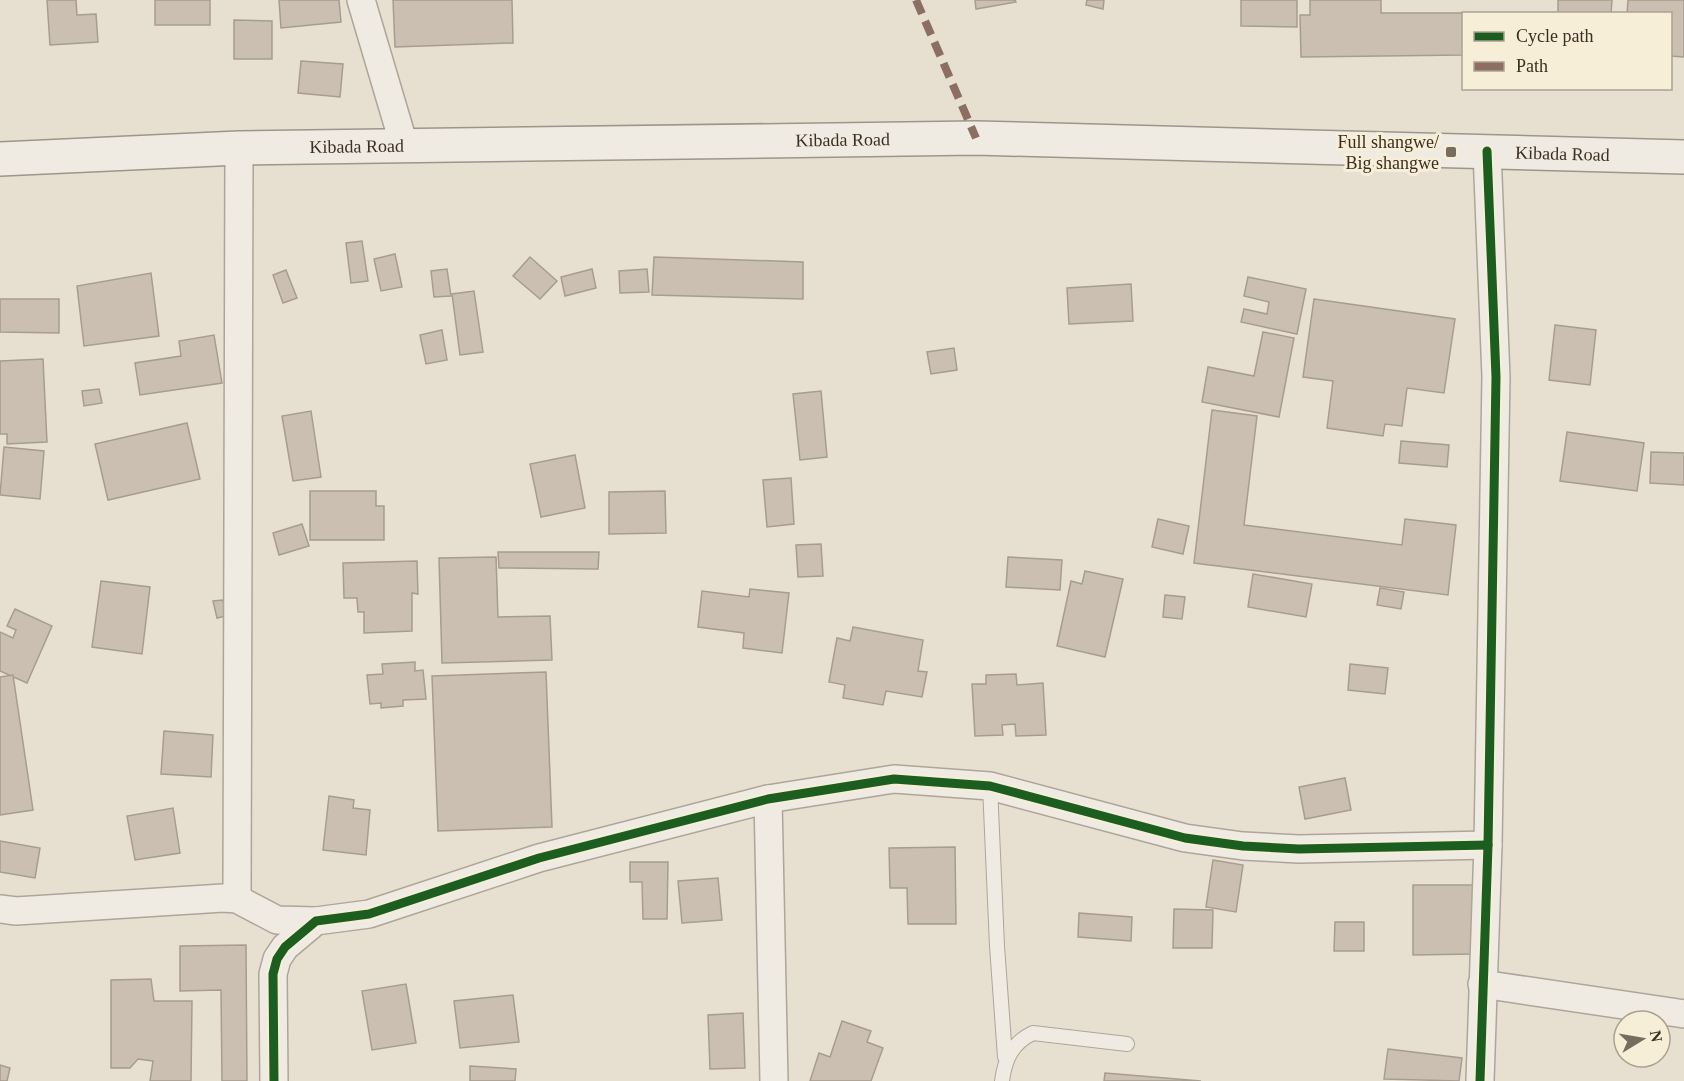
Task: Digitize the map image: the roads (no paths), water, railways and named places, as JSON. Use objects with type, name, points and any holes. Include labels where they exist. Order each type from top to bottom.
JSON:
[{"type":"main road","name":"Kibada Road","points":[[0,159],[239,148],[976,138],[1684,157]]},
{"type":"street","points":[[361,0],[404,146]]},
{"type":"street","points":[[237,899],[239,148]]},
{"type":"street","points":[[1480,1081],[1488,845],[1496,377],[1487,151]]},
{"type":"street","points":[[0,909],[16,911],[222,898],[237,899],[277,920],[316,921],[369,914],[539,858],[768,799],[894,780],[990,786],[1185,838],[1243,846],[1299,849],[1488,845]]},
{"type":"street","points":[[768,799],[774,1081]]},
{"type":"street","points":[[274,1081],[273,974],[277,958],[285,947],[316,921]]},
{"type":"street","points":[[1482,984],[1684,1014]]},
{"type":"lane","points":[[990,786],[997,958],[1005,1058],[1002,1081]]},
{"type":"lane","points":[[1005,1058],[1024,1038],[1034,1033],[1127,1044]]},
{"type":"place","name":"Full shangwe/ Big shangwe","points":[[1451,152]]}]
